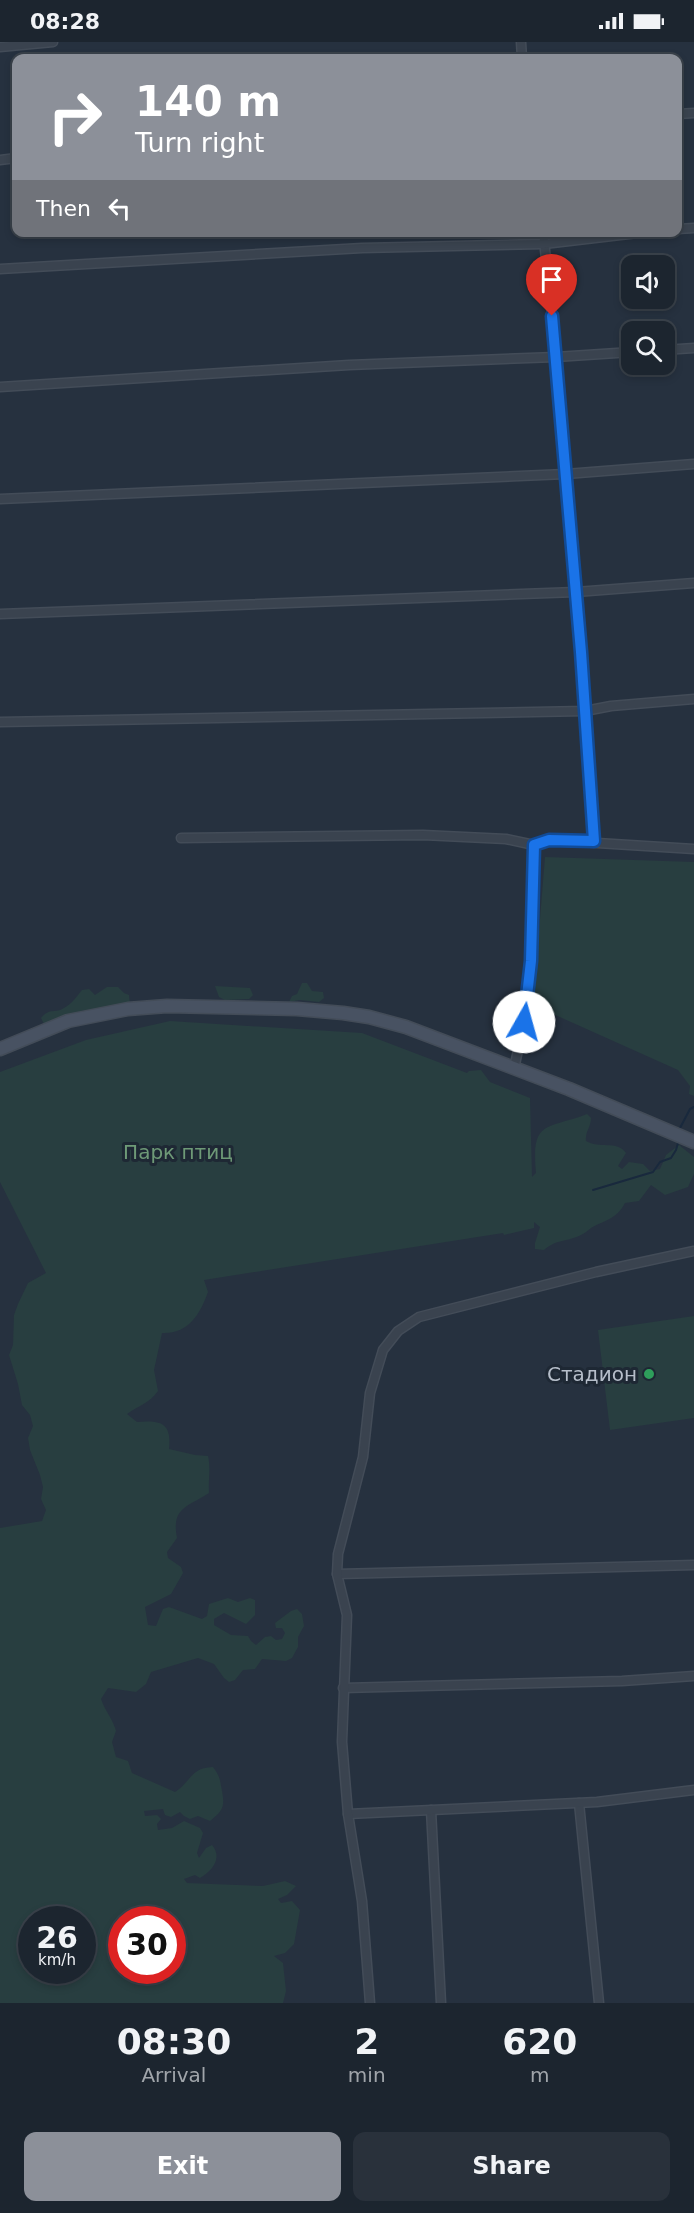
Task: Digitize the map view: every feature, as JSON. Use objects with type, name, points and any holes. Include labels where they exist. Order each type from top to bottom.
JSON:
[{"type":"main road","points":[[0,1049],[68,1021],[128,1009],[167,1006],[297,1009],[360,1015],[396,1024],[569,1089],[694,1142]]},
{"type":"street","points":[[0,47],[53,42]]},
{"type":"street","points":[[543,237],[576,592],[594,841]]},
{"type":"street","points":[[0,269],[362,248],[544,244],[604,237]]},
{"type":"street","points":[[675,349],[694,348]]},
{"type":"street","points":[[0,387],[349,365],[621,353]]},
{"type":"street","points":[[0,499],[566,474],[694,464]]},
{"type":"street","points":[[0,614],[576,592],[694,583]]},
{"type":"street","points":[[0,722],[585,711],[611,706],[694,699]]},
{"type":"street","points":[[181,838],[423,835],[506,839],[534,845],[549,840],[594,841],[694,849]]},
{"type":"street","points":[[514,1069],[524,1022],[531,961],[534,845]]},
{"type":"street","points":[[370,2003],[362,1901],[348,1814],[342,1742],[347,1615],[337,1574],[338,1554],[363,1457],[370,1393],[383,1350],[398,1331],[419,1317],[596,1272],[694,1251]]},
{"type":"street","points":[[337,1574],[694,1565]]},
{"type":"street","points":[[344,1688],[622,1681],[694,1676]]},
{"type":"street","points":[[348,1814],[579,1803],[694,1790]]},
{"type":"street","points":[[579,1803],[599,2003]]},
{"type":"street","points":[[431,1810],[441,2003]]},
{"type":"green space","points":[[545,857],[694,862],[694,1096],[689,1094],[690,1086],[678,1070],[533,1005]]},
{"type":"green space","points":[[302,983],[307,983],[312,991],[323,992],[324,998],[319,1002],[300,1000],[289,1002],[292,996],[297,994]]},
{"type":"green space","points":[[215,986],[250,988],[253,995],[249,999],[225,1000],[219,997]]},
{"type":"green space","points":[[107,987],[118,987],[129,995],[130,1005],[81,1011],[70,1016],[63,1016],[51,1024],[44,1024],[41,1018],[44,1015],[61,1010],[82,990],[89,989],[95,995]]},
{"type":"green space","name":"Парк птиц","points":[[170,1021],[362,1033],[467,1073],[481,1070],[490,1082],[530,1098],[532,1177],[536,1173],[536,1143],[544,1129],[587,1114],[591,1118],[586,1141],[622,1149],[626,1153],[618,1166],[622,1169],[629,1162],[643,1164],[650,1171],[660,1169],[666,1155],[679,1145],[694,1157],[694,1174],[688,1187],[665,1195],[651,1185],[639,1201],[625,1203],[618,1213],[581,1235],[557,1242],[544,1250],[535,1249],[540,1227],[534,1222],[534,1228],[504,1235],[503,1233],[204,1280],[208,1292],[197,1315],[179,1330],[162,1333],[154,1370],[158,1391],[147,1402],[127,1414],[137,1422],[163,1425],[168,1433],[169,1449],[208,1456],[209,1493],[188,1505],[179,1514],[176,1528],[177,1538],[167,1552],[168,1558],[181,1567],[183,1573],[171,1594],[145,1607],[148,1625],[156,1626],[163,1609],[169,1607],[202,1619],[207,1616],[209,1604],[228,1598],[238,1602],[250,1598],[255,1600],[255,1615],[246,1624],[224,1613],[214,1619],[214,1625],[231,1635],[248,1636],[256,1645],[265,1637],[282,1639],[285,1633],[282,1628],[276,1628],[275,1623],[291,1611],[297,1609],[302,1614],[304,1626],[292,1658],[286,1661],[262,1659],[255,1669],[243,1670],[235,1680],[229,1682],[214,1664],[198,1658],[151,1672],[146,1684],[136,1692],[108,1688],[101,1699],[116,1731],[112,1742],[116,1757],[128,1761],[132,1773],[175,1792],[195,1772],[205,1768],[213,1767],[218,1776],[223,1805],[210,1821],[198,1816],[190,1819],[180,1812],[171,1817],[165,1815],[163,1809],[144,1811],[145,1816],[157,1815],[161,1819],[157,1824],[158,1830],[172,1828],[184,1821],[200,1828],[203,1833],[197,1853],[199,1858],[206,1848],[212,1845],[215,1850],[216,1859],[212,1868],[200,1878],[195,1875],[184,1879],[187,1883],[263,1886],[285,1881],[296,1886],[287,1895],[278,1899],[281,1903],[292,1901],[300,1910],[294,1944],[285,1953],[274,1956],[283,1963],[286,1991],[283,2003],[0,2003],[0,1528],[42,1521],[46,1510],[41,1499],[43,1487],[40,1475],[28,1438],[33,1426],[30,1415],[22,1405],[9,1355],[13,1345],[14,1315],[18,1304],[28,1283],[46,1273],[0,1182],[0,1072],[86,1040]]},
{"type":"green space","name":"Стадион","points":[[694,1316],[694,1418],[610,1430],[598,1330]]},
{"type":"waterway","points":[[680,1128],[690,1109],[694,1107]]},
{"type":"waterway","points":[[593,1190],[653,1172],[660,1162],[671,1158],[678,1143]]},
{"type":"place","name":"Стадион","points":[[649,1374]]},
{"type":"route","points":[[524,1022],[531,961],[534,845],[549,840],[594,841],[581,652],[552,316]]}]
